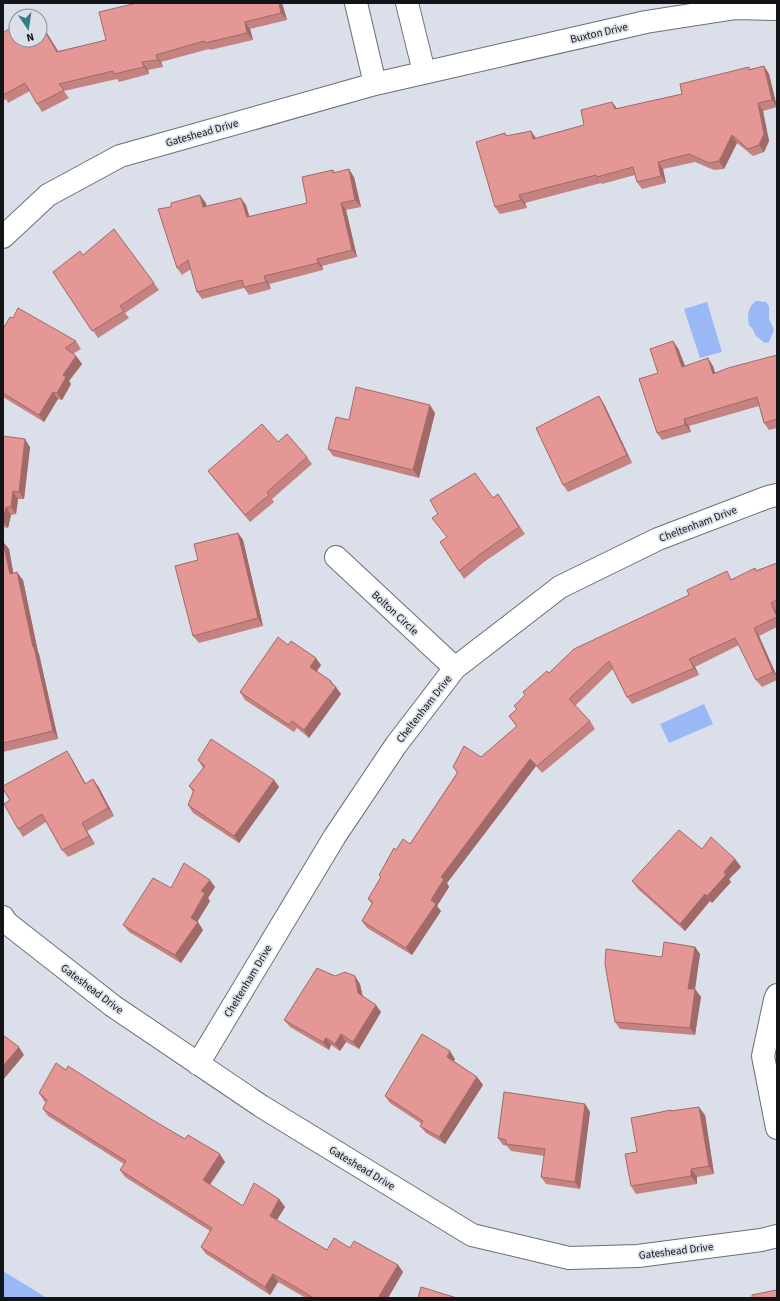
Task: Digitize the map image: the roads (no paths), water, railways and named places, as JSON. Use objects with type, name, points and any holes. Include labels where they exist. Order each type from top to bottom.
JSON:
[{"type":"street","points":[[356,3],[375,84]]},
{"type":"street","points":[[407,3],[424,72]]},
{"type":"street","name":"Buxton Drive","points":[[424,72],[646,22],[736,8],[777,9]]},
{"type":"street","name":"Gateshead Drive","points":[[3,237],[48,195],[120,156],[375,84],[424,72]]},
{"type":"street","name":"Cheltenham Drive","points":[[198,1064],[335,836],[396,745],[455,668],[560,588],[658,540],[777,494]]},
{"type":"street","name":"Bolton Circle","points":[[336,556],[455,668]]},
{"type":"street","name":"Gateshead Drive","points":[[3,917],[7,923],[113,1006],[198,1064],[261,1106],[472,1235],[569,1258],[638,1256],[761,1240],[777,1236]]},
{"type":"street","points":[[777,995],[763,1056],[777,1128]]},
{"type":"water","points":[[756,301],[766,302],[769,306],[769,319],[774,330],[769,342],[765,343],[756,336],[749,325],[749,312],[751,306]]},
{"type":"water","points":[[707,302],[722,352],[700,358],[684,309]]},
{"type":"water","points":[[704,704],[713,724],[669,743],[660,724]]},
{"type":"water","points":[[3,1271],[47,1298],[3,1298]]}]
